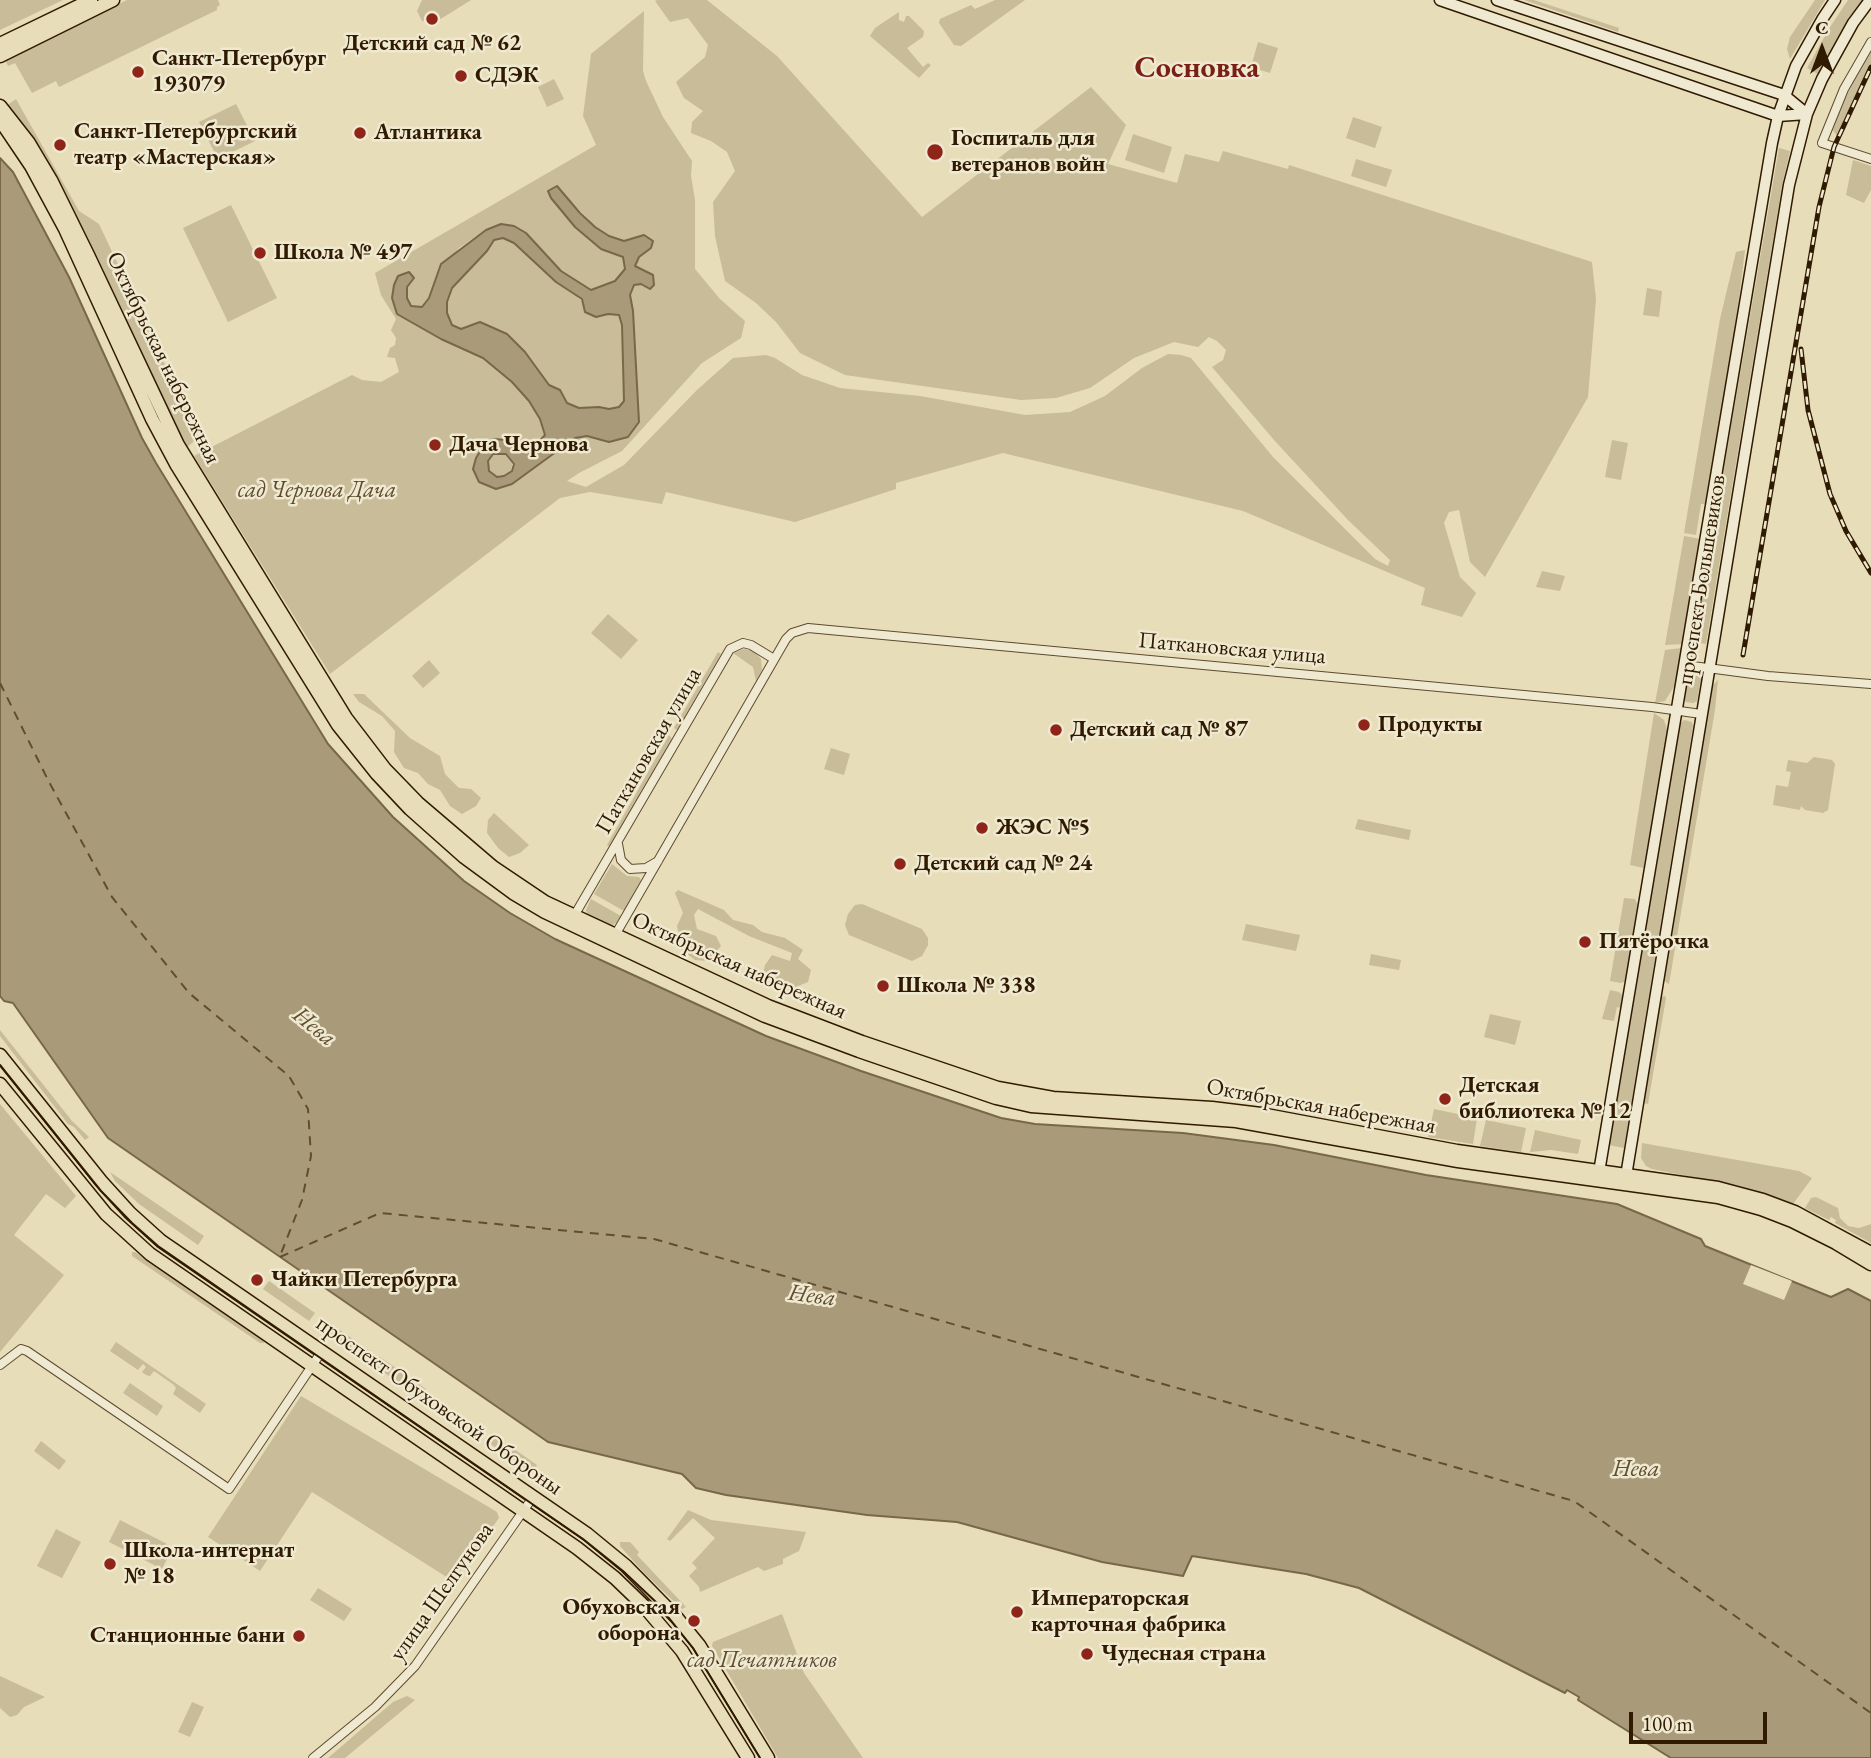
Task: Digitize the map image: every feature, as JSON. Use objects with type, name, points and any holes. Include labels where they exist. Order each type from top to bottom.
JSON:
[{"type":"main road","points":[[0,44],[91,0]]},
{"type":"main road","points":[[0,56],[113,0]]},
{"type":"main road","points":[[1440,0],[1777,116],[1807,114]]},
{"type":"main road","points":[[1497,0],[1784,95],[1807,114]]},
{"type":"main road","name":"проспект Большевиков","points":[[1598,1176],[1777,116],[1800,58],[1835,0]]},
{"type":"main road","name":"проспект Большевиков","points":[[1625,1180],[1788,185],[1807,114],[1838,47],[1870,0]]},
{"type":"main road","name":"Октябрьская набережная","points":[[0,106],[29,143],[51,180],[178,445],[346,718],[401,787],[471,849],[517,884],[613,939]]},
{"type":"main road","name":"Октябрьская набережная","points":[[0,120],[27,159],[65,229],[152,419],[176,464],[326,705],[359,754],[410,809],[494,881],[545,912],[821,1027],[1017,1093],[1261,1114],[1718,1197],[1761,1209],[1836,1243],[1871,1264]]},
{"type":"main road","name":"проспект Обуховской Обороны","points":[[0,1055],[44,1112],[130,1213],[162,1241],[606,1549],[677,1618],[714,1667],[768,1758]]},
{"type":"main road","name":"проспект Обуховской Обороны","points":[[0,1084],[69,1171],[124,1232],[150,1254],[596,1562],[643,1605],[688,1659],[748,1758]]},
{"type":"main road","name":"Октябрьская набережная","points":[[1625,1180],[1718,1188],[1763,1199],[1826,1227],[1871,1253]]},
{"type":"street","points":[[1871,42],[1844,89],[1822,143],[1871,159]]},
{"type":"street","name":"Паткановская улица","points":[[613,939],[774,659],[792,632],[807,628],[1701,714]]},
{"type":"street","name":"Паткановская улица","points":[[574,916],[730,649],[743,643],[774,659]]},
{"type":"street","points":[[1685,665],[1871,684]]},
{"type":"street","points":[[618,843],[621,860],[630,869],[646,867],[658,861]]},
{"type":"street","points":[[0,1365],[21,1349],[229,1489],[322,1351]]},
{"type":"street","name":"улица Шелгунова","points":[[313,1758],[375,1707],[415,1666],[533,1497]]},
{"type":"green space","points":[[0,0],[63,0],[0,30]]},
{"type":"green space","points":[[127,0],[218,0],[220,5],[217,10],[59,87],[56,81],[32,93],[15,63],[8,66],[5,59]]},
{"type":"green space","points":[[422,0],[471,0],[439,20],[422,21],[417,11]]},
{"type":"green space","name":"сад Чернова Дача","points":[[707,0],[777,56],[922,217],[1091,87],[1126,125],[1108,164],[1177,183],[1185,154],[1219,162],[1223,151],[1288,169],[1289,165],[1592,262],[1596,299],[1588,397],[1485,577],[1470,562],[1459,510],[1449,512],[1444,523],[1460,577],[1476,593],[1462,617],[1421,605],[1425,588],[1243,511],[1003,453],[896,483],[896,489],[795,522],[666,492],[662,504],[590,492],[560,498],[330,674],[194,456],[352,375],[362,380],[381,382],[399,372],[395,358],[387,357],[390,348],[395,345],[396,338],[391,330],[396,319],[381,295],[375,273],[596,145],[583,116],[591,54],[644,11],[643,71],[646,81],[663,117],[692,161],[695,269],[720,299],[745,321],[741,338],[702,363],[622,451],[567,481],[586,487],[624,465],[697,390],[733,358],[766,355],[802,375],[840,388],[920,396],[1025,415],[1070,412],[1105,396],[1142,368],[1168,354],[1181,355],[1191,358],[1273,457],[1375,559],[1388,566],[1390,560],[1348,520],[1274,440],[1212,367],[1223,360],[1226,350],[1209,337],[1198,347],[1174,342],[1134,358],[1090,388],[1056,398],[1021,400],[845,375],[800,353],[776,322],[756,303],[725,281],[715,236],[713,202],[735,171],[727,152],[711,141],[691,133],[692,122],[703,111],[684,98],[676,82],[705,57],[708,45],[688,18],[670,22],[655,1]],"holes":[[[557,186],[595,227],[624,241],[644,235],[651,248],[639,257],[635,266],[653,275],[641,284],[634,285],[630,295],[638,422],[627,437],[609,442],[587,436],[575,438],[496,489],[476,458],[508,440],[524,453],[534,447],[545,434],[540,419],[512,382],[483,358],[441,339],[397,314],[409,272],[407,298],[411,307],[422,307],[429,298],[435,280],[459,248],[485,230],[526,233],[561,271],[591,290],[615,281],[625,269],[623,257],[601,249],[562,211],[549,191]]]},
{"type":"green space","points":[[995,0],[1025,0],[961,46],[954,45],[939,23],[940,19],[971,5],[975,9]]},
{"type":"green space","points":[[1524,0],[1534,0],[1619,28],[1618,32]]},
{"type":"green space","points":[[1815,0],[1825,0],[1790,59],[1787,49],[1790,37]]},
{"type":"green space","points":[[1848,0],[1864,0],[1841,33],[1818,74],[1807,68]]},
{"type":"green space","points":[[899,12],[899,20],[904,22],[906,16],[909,16],[924,31],[923,37],[907,48],[923,67],[928,63],[931,65],[919,78],[870,36],[875,28]]},
{"type":"green space","points":[[1258,42],[1278,48],[1270,73],[1251,67]]},
{"type":"green space","points":[[1871,52],[1871,65],[1837,136],[1832,129],[1860,68]]},
{"type":"green space","points":[[554,79],[564,99],[547,107],[538,87]]},
{"type":"green space","points":[[16,99],[79,211],[99,224],[199,437],[185,449],[6,106]]},
{"type":"green space","points":[[236,104],[255,141],[218,159],[199,122]]},
{"type":"green space","points":[[1353,117],[1382,127],[1375,148],[1346,138]]},
{"type":"green space","points":[[1133,134],[1172,147],[1164,173],[1125,160]]},
{"type":"green space","points":[[1779,148],[1790,151],[1706,644],[1694,642]]},
{"type":"green space","points":[[1356,159],[1392,170],[1386,187],[1351,176]]},
{"type":"green space","points":[[1853,160],[1871,166],[1871,190],[1864,203],[1846,195]]},
{"type":"green space","points":[[231,205],[277,298],[228,322],[183,228]]},
{"type":"green space","points":[[503,238],[514,243],[556,282],[573,291],[596,317],[618,315],[622,325],[624,401],[619,407],[579,409],[567,403],[560,390],[549,385],[525,352],[507,334],[480,322],[460,330],[452,325],[447,313],[447,302],[452,288],[494,240]]},
{"type":"green space","points":[[1745,250],[1736,323],[1705,504],[1701,504],[1696,535],[1684,533],[1720,319],[1736,252]]},
{"type":"green space","points":[[1647,288],[1662,291],[1659,317],[1643,315]]},
{"type":"green space","points":[[1612,440],[1628,443],[1621,480],[1605,477]]},
{"type":"green space","points":[[500,453],[509,456],[512,465],[509,474],[500,477],[491,474],[488,465],[491,456]]},
{"type":"green space","points":[[1684,536],[1701,539],[1683,644],[1665,645]]},
{"type":"green space","points":[[1542,571],[1565,576],[1560,591],[1536,587]]},
{"type":"green space","points":[[608,614],[638,640],[621,659],[591,633]]},
{"type":"green space","points":[[1682,648],[1675,685],[1665,701],[1655,703],[1665,650]]},
{"type":"green space","points":[[744,649],[754,651],[761,659],[762,670],[756,681],[753,667],[733,653]]},
{"type":"green space","points":[[718,652],[721,654],[677,730],[674,728]]},
{"type":"green space","points":[[429,660],[440,673],[423,688],[412,676]]},
{"type":"green space","points":[[1691,675],[1701,679],[1697,701],[1693,703],[1684,699]]},
{"type":"green space","points":[[1718,680],[1669,984],[1663,980],[1711,687]]},
{"type":"green space","points":[[353,694],[364,694],[410,738],[440,756],[445,774],[459,788],[471,789],[481,798],[476,806],[462,814],[450,806],[440,790],[428,784],[418,773],[404,768],[394,752],[395,731],[382,716],[359,702]]},
{"type":"green space","points":[[1654,713],[1664,720],[1668,732],[1644,868],[1630,865]]},
{"type":"green space","points":[[1684,720],[1692,722],[1693,726],[1624,1148],[1609,1145],[1680,724]]},
{"type":"green space","points":[[669,735],[672,739],[611,846],[608,846],[607,845]]},
{"type":"green space","points":[[831,748],[850,754],[844,775],[824,769]]},
{"type":"green space","points":[[1814,757],[1832,760],[1835,764],[1828,810],[1823,813],[1805,810],[1801,806],[1800,810],[1773,805],[1776,785],[1788,787],[1791,772],[1786,771],[1788,760],[1807,763]]},
{"type":"green space","points":[[494,813],[529,845],[520,853],[509,857],[487,833],[488,820]]},
{"type":"green space","points":[[1358,819],[1411,830],[1409,840],[1355,829]]},
{"type":"green space","points":[[612,864],[627,876],[639,877],[641,880],[624,911],[594,894]]},
{"type":"green space","points":[[678,890],[724,910],[733,920],[785,938],[803,950],[798,959],[811,970],[808,982],[784,992],[775,991],[762,979],[765,965],[772,955],[790,961],[792,953],[749,936],[698,909],[694,915],[697,929],[716,936],[721,946],[708,961],[695,960],[682,950],[677,926],[683,913],[675,893]]},
{"type":"green space","points":[[1624,898],[1635,899],[1638,905],[1626,981],[1621,983],[1610,981]]},
{"type":"green space","points":[[591,899],[621,916],[616,923],[609,927],[588,918],[586,910]]},
{"type":"green space","points":[[862,904],[922,929],[928,938],[928,945],[922,956],[912,961],[849,935],[845,925],[848,914],[855,905]]},
{"type":"green space","points":[[1246,924],[1300,935],[1296,951],[1242,940]]},
{"type":"green space","points":[[1371,954],[1401,960],[1399,970],[1369,965]]},
{"type":"green space","points":[[1610,990],[1623,996],[1621,1008],[1617,1007],[1614,1021],[1602,1019]]},
{"type":"green space","points":[[1665,996],[1648,1104],[1643,1103],[1661,997]]},
{"type":"green space","points":[[1490,1014],[1521,1021],[1515,1045],[1484,1037]]},
{"type":"green space","points":[[0,1030],[72,1121],[89,1137],[85,1140],[68,1124],[0,1036]]},
{"type":"green space","points":[[0,1104],[76,1196],[65,1208],[46,1194],[14,1235],[64,1275],[0,1352]]},
{"type":"green space","points":[[1434,1109],[1477,1118],[1473,1144],[1428,1137]]},
{"type":"green space","points":[[1486,1120],[1526,1128],[1521,1152],[1480,1146]]},
{"type":"green space","points":[[1535,1130],[1581,1140],[1578,1154],[1551,1150],[1530,1152]]},
{"type":"green space","points":[[1642,1143],[1799,1171],[1812,1178],[1793,1204],[1742,1187],[1652,1169],[1646,1166],[1641,1158]]},
{"type":"green space","points":[[110,1172],[204,1236],[198,1245],[139,1204],[115,1181]]},
{"type":"green space","points":[[1816,1197],[1838,1208],[1840,1218],[1848,1226],[1859,1228],[1871,1224],[1871,1243],[1835,1223],[1836,1220],[1831,1217],[1829,1220],[1805,1208],[1811,1198]]},
{"type":"green space","points":[[132,1252],[264,1343],[260,1343],[132,1256]]},
{"type":"green space","points":[[269,1281],[315,1313],[309,1321],[263,1289]]},
{"type":"green space","points":[[324,1319],[370,1351],[365,1359],[318,1327]]},
{"type":"green space","points":[[116,1342],[206,1404],[200,1413],[173,1394],[176,1388],[174,1385],[154,1371],[150,1376],[146,1375],[142,1372],[146,1367],[143,1364],[138,1370],[110,1351]]},
{"type":"green space","points":[[380,1357],[426,1389],[421,1397],[374,1366]]},
{"type":"green space","points":[[130,1383],[163,1406],[157,1416],[123,1393]]},
{"type":"green space","points":[[301,1396],[497,1512],[499,1518],[453,1581],[312,1492],[260,1571],[208,1537]]},
{"type":"green space","points":[[491,1433],[537,1465],[532,1473],[486,1441]]},
{"type":"green space","points":[[41,1441],[66,1461],[59,1470],[34,1451]]},
{"type":"green space","points":[[688,1510],[711,1520],[806,1532],[799,1551],[783,1559],[783,1564],[764,1571],[758,1567],[700,1592],[689,1576],[697,1568],[692,1563],[715,1538],[693,1518],[670,1541],[667,1539]]},
{"type":"green space","points":[[120,1520],[173,1547],[162,1569],[109,1542]]},
{"type":"green space","points":[[56,1529],[81,1542],[62,1578],[37,1566]]},
{"type":"green space","points":[[620,1542],[630,1542],[639,1552],[637,1555],[686,1607],[682,1609],[645,1574],[620,1546]]},
{"type":"green space","points":[[318,1588],[352,1609],[344,1621],[310,1600]]},
{"type":"green space","name":"сад Печатников","points":[[782,1614],[804,1673],[863,1758],[778,1758],[712,1646],[713,1642]]},
{"type":"green space","points":[[0,1676],[45,1697],[10,1717],[0,1708]]},
{"type":"green space","points":[[407,1696],[415,1700],[345,1758],[328,1758],[393,1702]]},
{"type":"green space","points":[[192,1702],[204,1707],[190,1737],[178,1732]]},
{"type":"water","name":"Нева","points":[[0,158],[13,172],[69,277],[142,438],[328,744],[393,817],[464,881],[510,913],[555,939],[766,1036],[1001,1118],[1035,1124],[1183,1133],[1274,1145],[1426,1175],[1617,1204],[1701,1239],[1705,1246],[1831,1297],[1848,1289],[1871,1301],[1871,1758],[1671,1758],[1578,1700],[1579,1697],[1567,1690],[1565,1693],[1359,1588],[1306,1574],[1192,1556],[1183,1576],[1102,1562],[957,1522],[867,1515],[726,1495],[696,1488],[682,1474],[548,1442],[108,1138],[13,1003],[4,1001],[0,996]]},
{"type":"water","points":[[557,186],[580,213],[609,236],[624,241],[644,235],[653,241],[651,248],[639,257],[635,266],[653,275],[654,285],[650,289],[641,284],[634,285],[630,295],[639,422],[628,437],[609,442],[587,436],[575,438],[512,484],[496,489],[479,482],[473,469],[484,445],[493,439],[508,440],[524,453],[545,435],[540,419],[512,382],[483,358],[441,339],[397,314],[392,298],[394,285],[398,276],[409,272],[414,278],[407,287],[407,298],[411,306],[422,307],[429,298],[441,264],[486,230],[501,224],[514,226],[526,233],[561,271],[591,290],[615,281],[625,269],[623,257],[601,249],[575,227],[548,191]],"holes":[[[503,238],[514,243],[556,282],[582,299],[585,312],[596,317],[619,315],[622,325],[624,401],[619,407],[579,408],[567,403],[560,390],[549,385],[525,352],[507,334],[480,322],[461,329],[452,325],[447,313],[447,302],[452,288],[494,240]],[[493,454],[506,454],[514,464],[512,471],[497,477],[489,471],[488,461]]]},
{"type":"pier","points":[[1751,1265],[1792,1281],[1784,1300],[1743,1284]]},
{"type":"ferry route","points":[[0,683],[49,782],[112,897],[189,993],[289,1076],[308,1109],[311,1156],[302,1200],[280,1256]]},
{"type":"ferry route","points":[[280,1257],[380,1213],[654,1239],[1574,1501],[1871,1713]]},
{"type":"tram line","points":[[0,1065],[101,1191],[158,1246],[583,1539],[623,1571],[657,1603],[693,1648],[760,1758]]},
{"type":"railway","points":[[1743,655],[1819,207],[1834,147],[1871,67]]},
{"type":"railway","points":[[1801,349],[1808,410],[1830,494],[1846,531],[1871,573]]},
{"type":"place","name":"Детский сад № 62","points":[[432,19]]},
{"type":"place","name":"Санкт-Петербург 193079","points":[[138,72]]},
{"type":"place","name":"СДЭК","points":[[461,76]]},
{"type":"place","name":"Атлантика","points":[[360,133]]},
{"type":"place","name":"Санкт-Петербургский театр «Мастерская»","points":[[60,145]]},
{"type":"place","name":"Госпиталь для ветеранов войн","points":[[935,152]]},
{"type":"place","name":"Школа № 497","points":[[260,253]]},
{"type":"place","name":"Дача Чернова","points":[[435,445]]},
{"type":"place","name":"Продукты","points":[[1364,725]]},
{"type":"place","name":"Детский сад № 87","points":[[1056,730]]},
{"type":"place","name":"ЖЭС №5","points":[[982,828]]},
{"type":"place","name":"Детский сад № 24","points":[[900,864]]},
{"type":"place","name":"Пятёрочка","points":[[1585,942]]},
{"type":"place","name":"Школа № 338","points":[[883,986]]},
{"type":"place","name":"Детская библиотека № 12","points":[[1445,1099]]},
{"type":"place","name":"Чайки Петербурга","points":[[257,1280]]},
{"type":"place","name":"Школа-интернат № 18","points":[[110,1564]]},
{"type":"place","name":"Императорская карточная фабрика","points":[[1017,1612]]},
{"type":"place","name":"Обуховская оборона","points":[[694,1621]]},
{"type":"place","name":"Станционные бани","points":[[299,1636]]},
{"type":"place","name":"Чудесная страна","points":[[1087,1654]]},
{"type":"district","name":"Сосновка","points":[[1197,69]]}]
